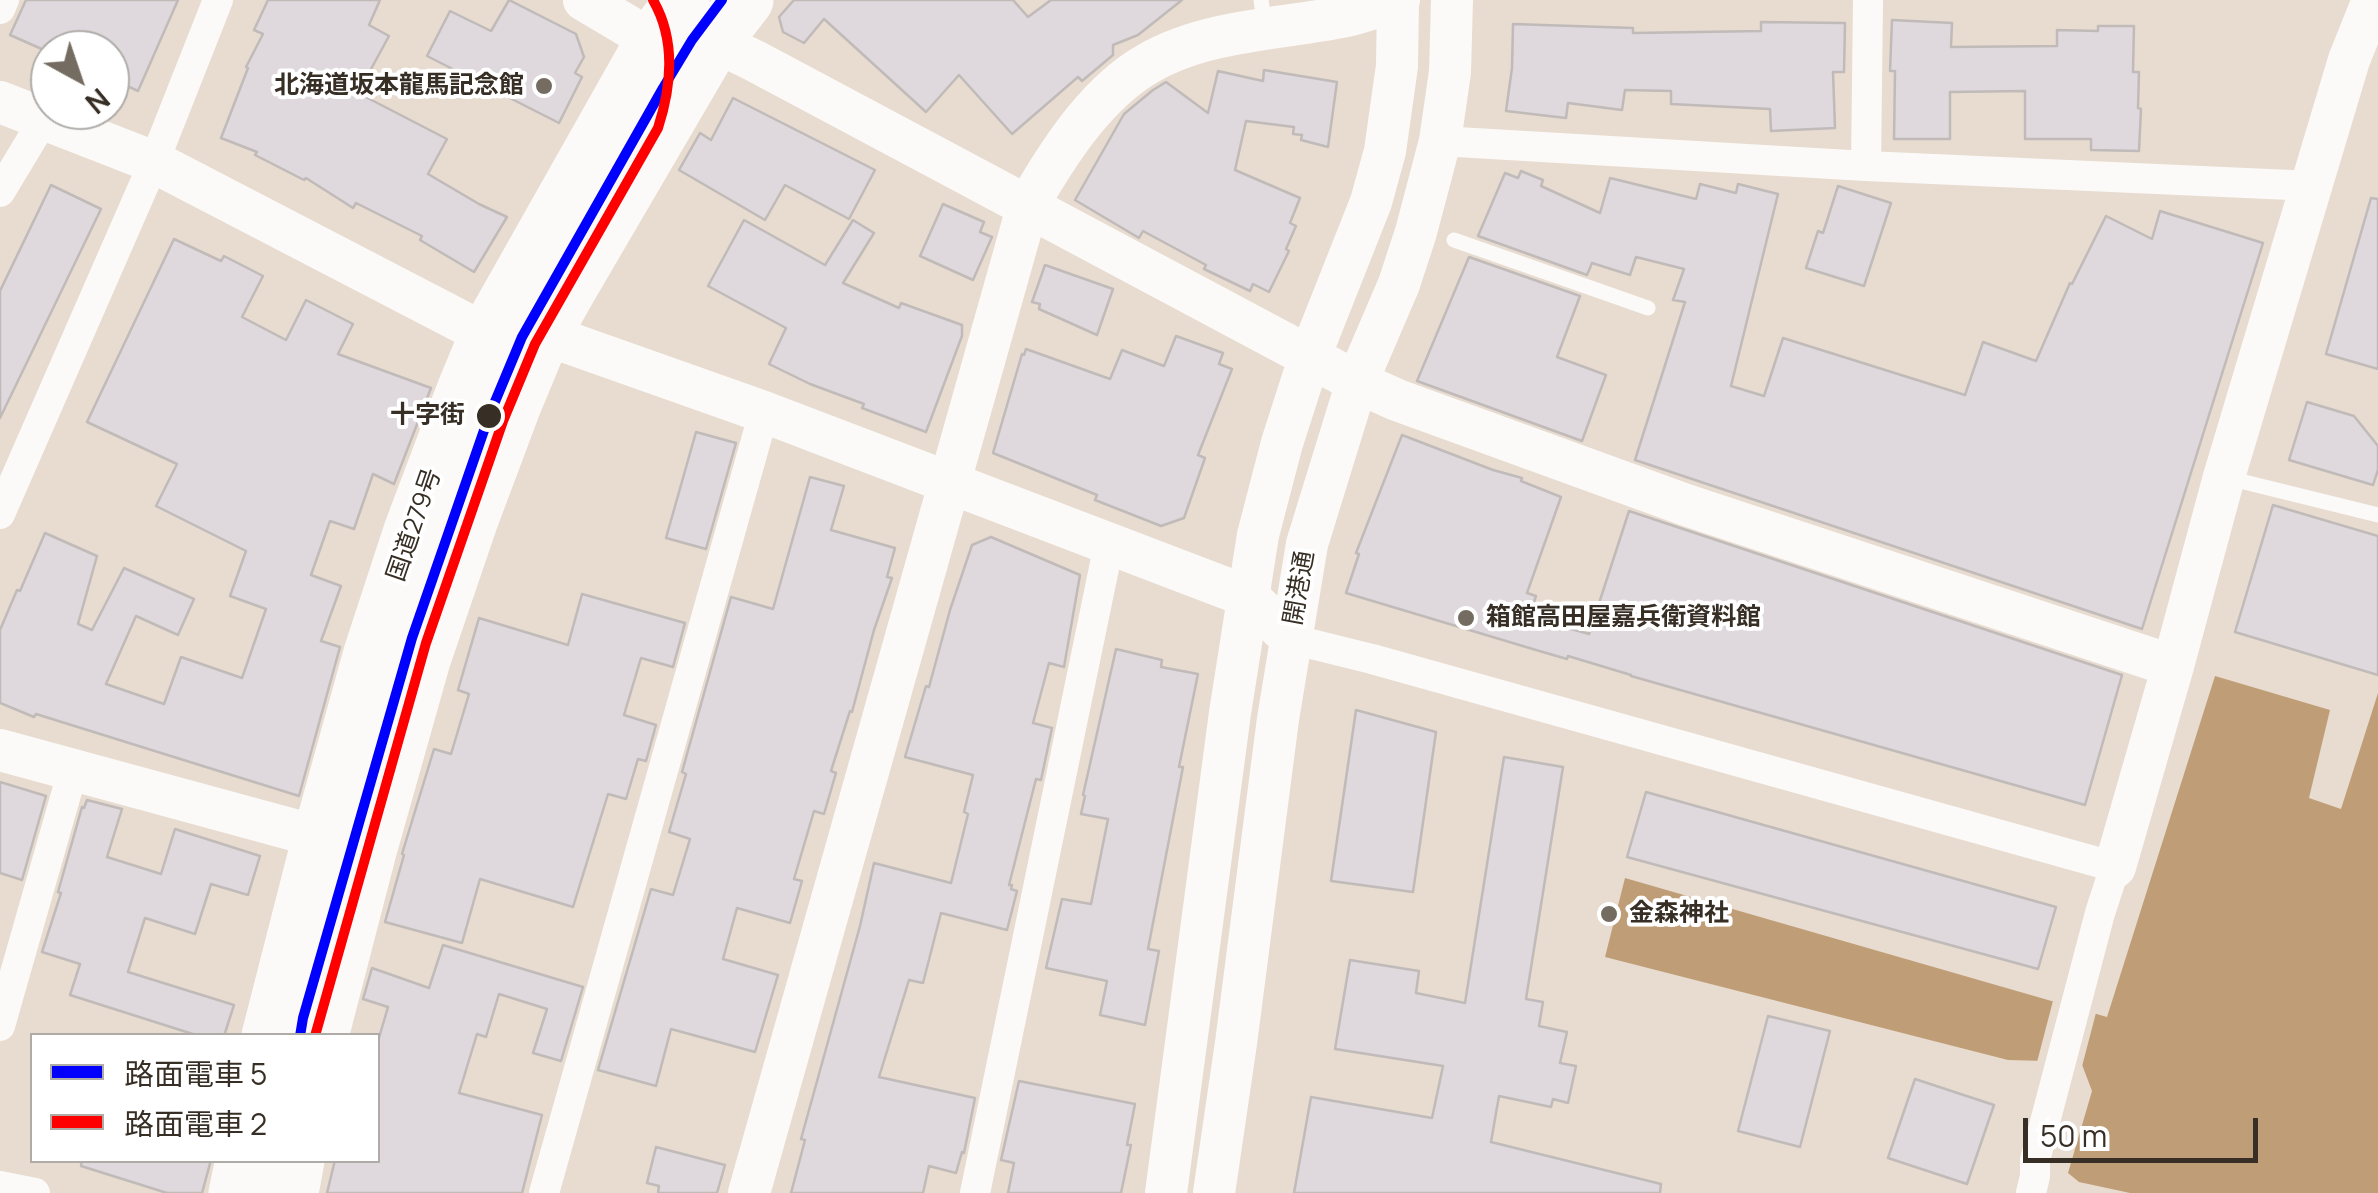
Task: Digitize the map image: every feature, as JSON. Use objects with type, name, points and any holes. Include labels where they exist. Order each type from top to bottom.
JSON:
[{"type":"highway","name":"国道279号","points":[[320,1033],[372,653],[412,531],[487,335],[696,16]]},
{"type":"highway","name":"国道279号","points":[[270,1033],[344,844],[423,660],[471,519],[542,337],[696,16]]},
{"type":"highway","points":[[236,1193],[242,1163]]},
{"type":"highway","points":[[291,1193],[296,1163]]},
{"type":"street","points":[[0,9],[4,0]]},
{"type":"street","points":[[0,514],[10,464],[154,162],[218,0]]},
{"type":"street","points":[[584,0],[696,16],[1028,205],[1396,400],[1686,504],[2173,666]]},
{"type":"street","points":[[749,1193],[1028,205],[1082,124],[1111,92],[1142,67],[1263,15],[1351,15],[1398,0]]},
{"type":"street","name":"開港通","points":[[1166,1193],[1258,534],[1310,356],[1371,202],[1385,152],[1397,66],[1398,0]]},
{"type":"street","name":"開港通","points":[[1214,1193],[1307,544],[1357,382],[1399,284],[1416,232],[1440,140],[1450,72],[1452,0]]},
{"type":"street","points":[[1866,166],[1868,0]]},
{"type":"street","points":[[2034,1176],[2100,913],[2224,477],[2349,60],[2373,0]]},
{"type":"street","points":[[0,102],[30,114]]},
{"type":"street","points":[[0,192],[37,130]]},
{"type":"street","points":[[72,130],[154,162],[487,335],[542,337],[570,343],[764,412],[1249,597],[1291,639],[2115,867]]},
{"type":"street","points":[[1440,140],[1866,166],[2313,186]]},
{"type":"street","points":[[544,1193],[764,412]]},
{"type":"street","points":[[975,1193],[1109,544]]},
{"type":"street","points":[[0,750],[344,844]]},
{"type":"street","points":[[0,1026],[73,770]]},
{"type":"street","points":[[0,1186],[34,1193]]},
{"type":"lane","points":[[1454,240],[1648,308]]},
{"type":"lane","points":[[2224,477],[2378,516]]},
{"type":"shaded area","points":[[2215,676],[2330,710],[2309,798],[2341,809],[2378,693],[2378,1193],[2130,1193],[2079,1182],[2068,1173],[2092,1091],[2081,1062],[2008,1060],[1605,957],[1625,878],[2107,1017]]},
{"type":"pier","points":[[2054,997],[2097,1009],[2080,1074],[2078,1067],[2036,1066]]},
{"type":"building","points":[[26,0],[178,0],[138,91],[130,87],[130,30],[30,30],[30,44],[10,35]]},
{"type":"building","points":[[268,0],[380,0],[369,25],[389,36],[358,93],[447,139],[428,174],[507,217],[474,272],[420,240],[422,236],[356,203],[353,208],[306,178],[255,155],[257,152],[221,138],[246,67],[263,34],[254,30]]},
{"type":"building","points":[[509,0],[576,34],[584,57],[575,73],[582,77],[559,123],[427,56],[450,11],[491,31]]},
{"type":"building","points":[[794,0],[1013,0],[1028,17],[1051,0],[1182,0],[1138,35],[1113,45],[1113,55],[1082,81],[1078,77],[1012,134],[959,75],[926,112],[824,19],[804,43],[783,32],[779,17]]},
{"type":"building","points":[[1892,20],[1952,23],[1951,47],[2057,46],[2057,30],[2098,31],[2098,26],[2134,26],[2133,72],[2139,72],[2141,109],[2139,151],[2091,150],[2091,139],[2025,139],[2025,91],[1950,92],[1950,139],[1894,139]]},
{"type":"building","points":[[1761,22],[1845,23],[1844,72],[1833,72],[1835,128],[1771,131],[1770,109],[1671,104],[1671,91],[1625,90],[1622,110],[1568,103],[1566,118],[1506,111],[1513,24],[1633,28],[1633,33],[1761,31]]},
{"type":"building","points":[[1264,70],[1337,82],[1328,147],[1301,140],[1302,135],[1293,134],[1294,127],[1246,121],[1235,170],[1300,198],[1290,223],[1296,226],[1286,249],[1289,251],[1269,292],[1253,284],[1250,291],[1204,269],[1206,265],[1143,231],[1139,238],[1075,200],[1124,114],[1153,90],[1166,82],[1208,113],[1218,71],[1263,81]]},
{"type":"building","points":[[733,98],[875,170],[849,219],[785,185],[765,220],[679,170],[700,133],[711,140]]},
{"type":"building","points":[[1521,171],[1543,180],[1541,186],[1600,213],[1610,178],[1696,199],[1700,184],[1736,193],[1738,184],[1778,194],[1731,386],[1764,396],[1783,338],[1965,395],[1983,342],[2036,361],[2070,283],[2106,216],[2152,239],[2160,211],[2263,243],[2142,629],[1635,460],[1685,302],[1673,300],[1684,269],[1636,257],[1630,275],[1592,263],[1587,275],[1478,236],[1505,173],[1518,178]]},
{"type":"building","points":[[51,185],[101,209],[0,418],[0,291]]},
{"type":"building","points":[[1838,186],[1891,203],[1864,286],[1806,268],[1818,231],[1823,233]]},
{"type":"building","points":[[2371,198],[2378,199],[2378,369],[2326,354]]},
{"type":"building","points":[[943,204],[984,222],[980,232],[992,237],[973,280],[920,256]]},
{"type":"building","points":[[744,220],[825,265],[853,220],[874,233],[843,283],[899,308],[901,303],[962,325],[962,336],[926,432],[862,408],[864,404],[769,364],[786,328],[708,286]]},
{"type":"building","points":[[174,239],[221,261],[224,256],[263,276],[242,317],[286,340],[306,300],[353,324],[338,354],[431,388],[394,484],[373,474],[354,529],[330,521],[311,575],[341,586],[321,641],[340,647],[299,796],[36,714],[34,717],[0,703],[0,630],[45,533],[97,556],[78,624],[92,630],[124,568],[194,599],[178,635],[136,616],[106,684],[164,704],[181,657],[242,678],[266,609],[230,596],[246,551],[156,506],[177,464],[87,422]]},
{"type":"building","points":[[1469,257],[1580,296],[1557,357],[1606,375],[1582,441],[1417,381]]},
{"type":"building","points":[[1045,265],[1113,289],[1097,335],[1039,309],[1040,304],[1032,302]]},
{"type":"building","points":[[1176,336],[1223,353],[1219,364],[1232,369],[1198,455],[1205,458],[1184,518],[1161,526],[993,453],[1026,349],[1110,379],[1122,350],[1164,366]]},
{"type":"building","points":[[2307,402],[2354,416],[2378,446],[2378,470],[2373,485],[2289,460]]},
{"type":"building","points":[[696,432],[736,443],[706,549],[666,538]]},
{"type":"building","points":[[1402,435],[1522,478],[1521,481],[1561,497],[1527,593],[1536,596],[1529,617],[1589,634],[1629,511],[2122,675],[2085,805],[1346,593],[1359,554],[1356,553]]},
{"type":"building","points":[[810,477],[844,486],[831,530],[895,548],[887,577],[892,578],[831,771],[836,773],[824,814],[814,811],[794,879],[802,881],[790,923],[737,908],[723,959],[778,975],[755,1052],[671,1029],[656,1086],[598,1070],[651,889],[673,895],[690,839],[669,832],[731,597],[773,609]]},
{"type":"building","points":[[2273,505],[2378,536],[2378,675],[2235,632]]},
{"type":"building","points":[[991,537],[1080,575],[1064,667],[1049,663],[1033,723],[1052,728],[1041,780],[1036,779],[1009,885],[1017,891],[1007,930],[941,913],[923,983],[909,980],[879,1077],[975,1098],[964,1153],[956,1173],[929,1166],[923,1193],[791,1193],[805,1140],[801,1139],[874,863],[951,883],[973,775],[905,757],[972,545]]},
{"type":"building","points":[[582,594],[685,623],[673,667],[641,658],[624,715],[656,725],[646,761],[638,759],[626,799],[608,794],[573,907],[480,879],[462,943],[385,922],[434,749],[451,754],[469,694],[458,690],[479,618],[568,645]]},
{"type":"building","points":[[1116,649],[1162,660],[1161,667],[1198,674],[1148,949],[1159,951],[1145,1025],[1100,1015],[1107,981],[1046,968],[1062,899],[1091,904],[1108,819],[1081,814]]},
{"type":"building","points":[[1356,710],[1436,732],[1413,892],[1331,881]]},
{"type":"building","points":[[1504,757],[1563,767],[1526,999],[1543,1002],[1539,1026],[1567,1032],[1560,1063],[1576,1066],[1568,1103],[1553,1099],[1551,1107],[1499,1096],[1491,1142],[1661,1184],[1660,1193],[1294,1193],[1311,1097],[1432,1118],[1443,1066],[1335,1049],[1350,960],[1419,971],[1416,993],[1465,1003]]},
{"type":"building","points":[[0,782],[46,796],[22,880],[0,873]]},
{"type":"building","points":[[1646,792],[2056,907],[2038,969],[1627,857]]},
{"type":"building","points":[[87,800],[122,809],[107,857],[161,874],[175,829],[260,856],[248,895],[211,884],[195,934],[145,918],[128,972],[234,1005],[225,1033],[190,1033],[70,995],[80,964],[42,952]]},
{"type":"building","points":[[443,945],[583,987],[561,1061],[533,1053],[547,1009],[499,994],[486,1037],[477,1034],[459,1093],[542,1115],[522,1193],[327,1193],[334,1163],[380,1163],[380,1034],[388,1007],[363,999],[372,968],[429,988]]},
{"type":"building","points":[[1768,1016],[1830,1031],[1800,1147],[1738,1131]]},
{"type":"building","points":[[1915,1079],[1994,1105],[1967,1184],[1888,1158]]},
{"type":"building","points":[[1019,1081],[1135,1104],[1121,1193],[1008,1193],[1014,1163],[1001,1160]]},
{"type":"building","points":[[656,1147],[725,1165],[717,1193],[658,1193],[659,1186],[647,1183]]},
{"type":"building","points":[[210,1163],[202,1193],[167,1193],[81,1166]]},
{"type":"tram line","name":"2","points":[[316,1033],[426,643],[503,421],[535,344],[658,128],[669,63],[665,31],[653,0]]},
{"type":"tram line","name":"5","points":[[300,1033],[412,638],[489,416],[522,337],[663,88],[722,0]]},
{"type":"place","name":"北海道坂本龍馬記念館","points":[[544,86]]},
{"type":"place","name":"十字街","points":[[489,416]]},
{"type":"place","name":"箱館高田屋嘉兵衛資料館","points":[[1466,618]]},
{"type":"place","name":"金森神社","points":[[1609,914]]}]
